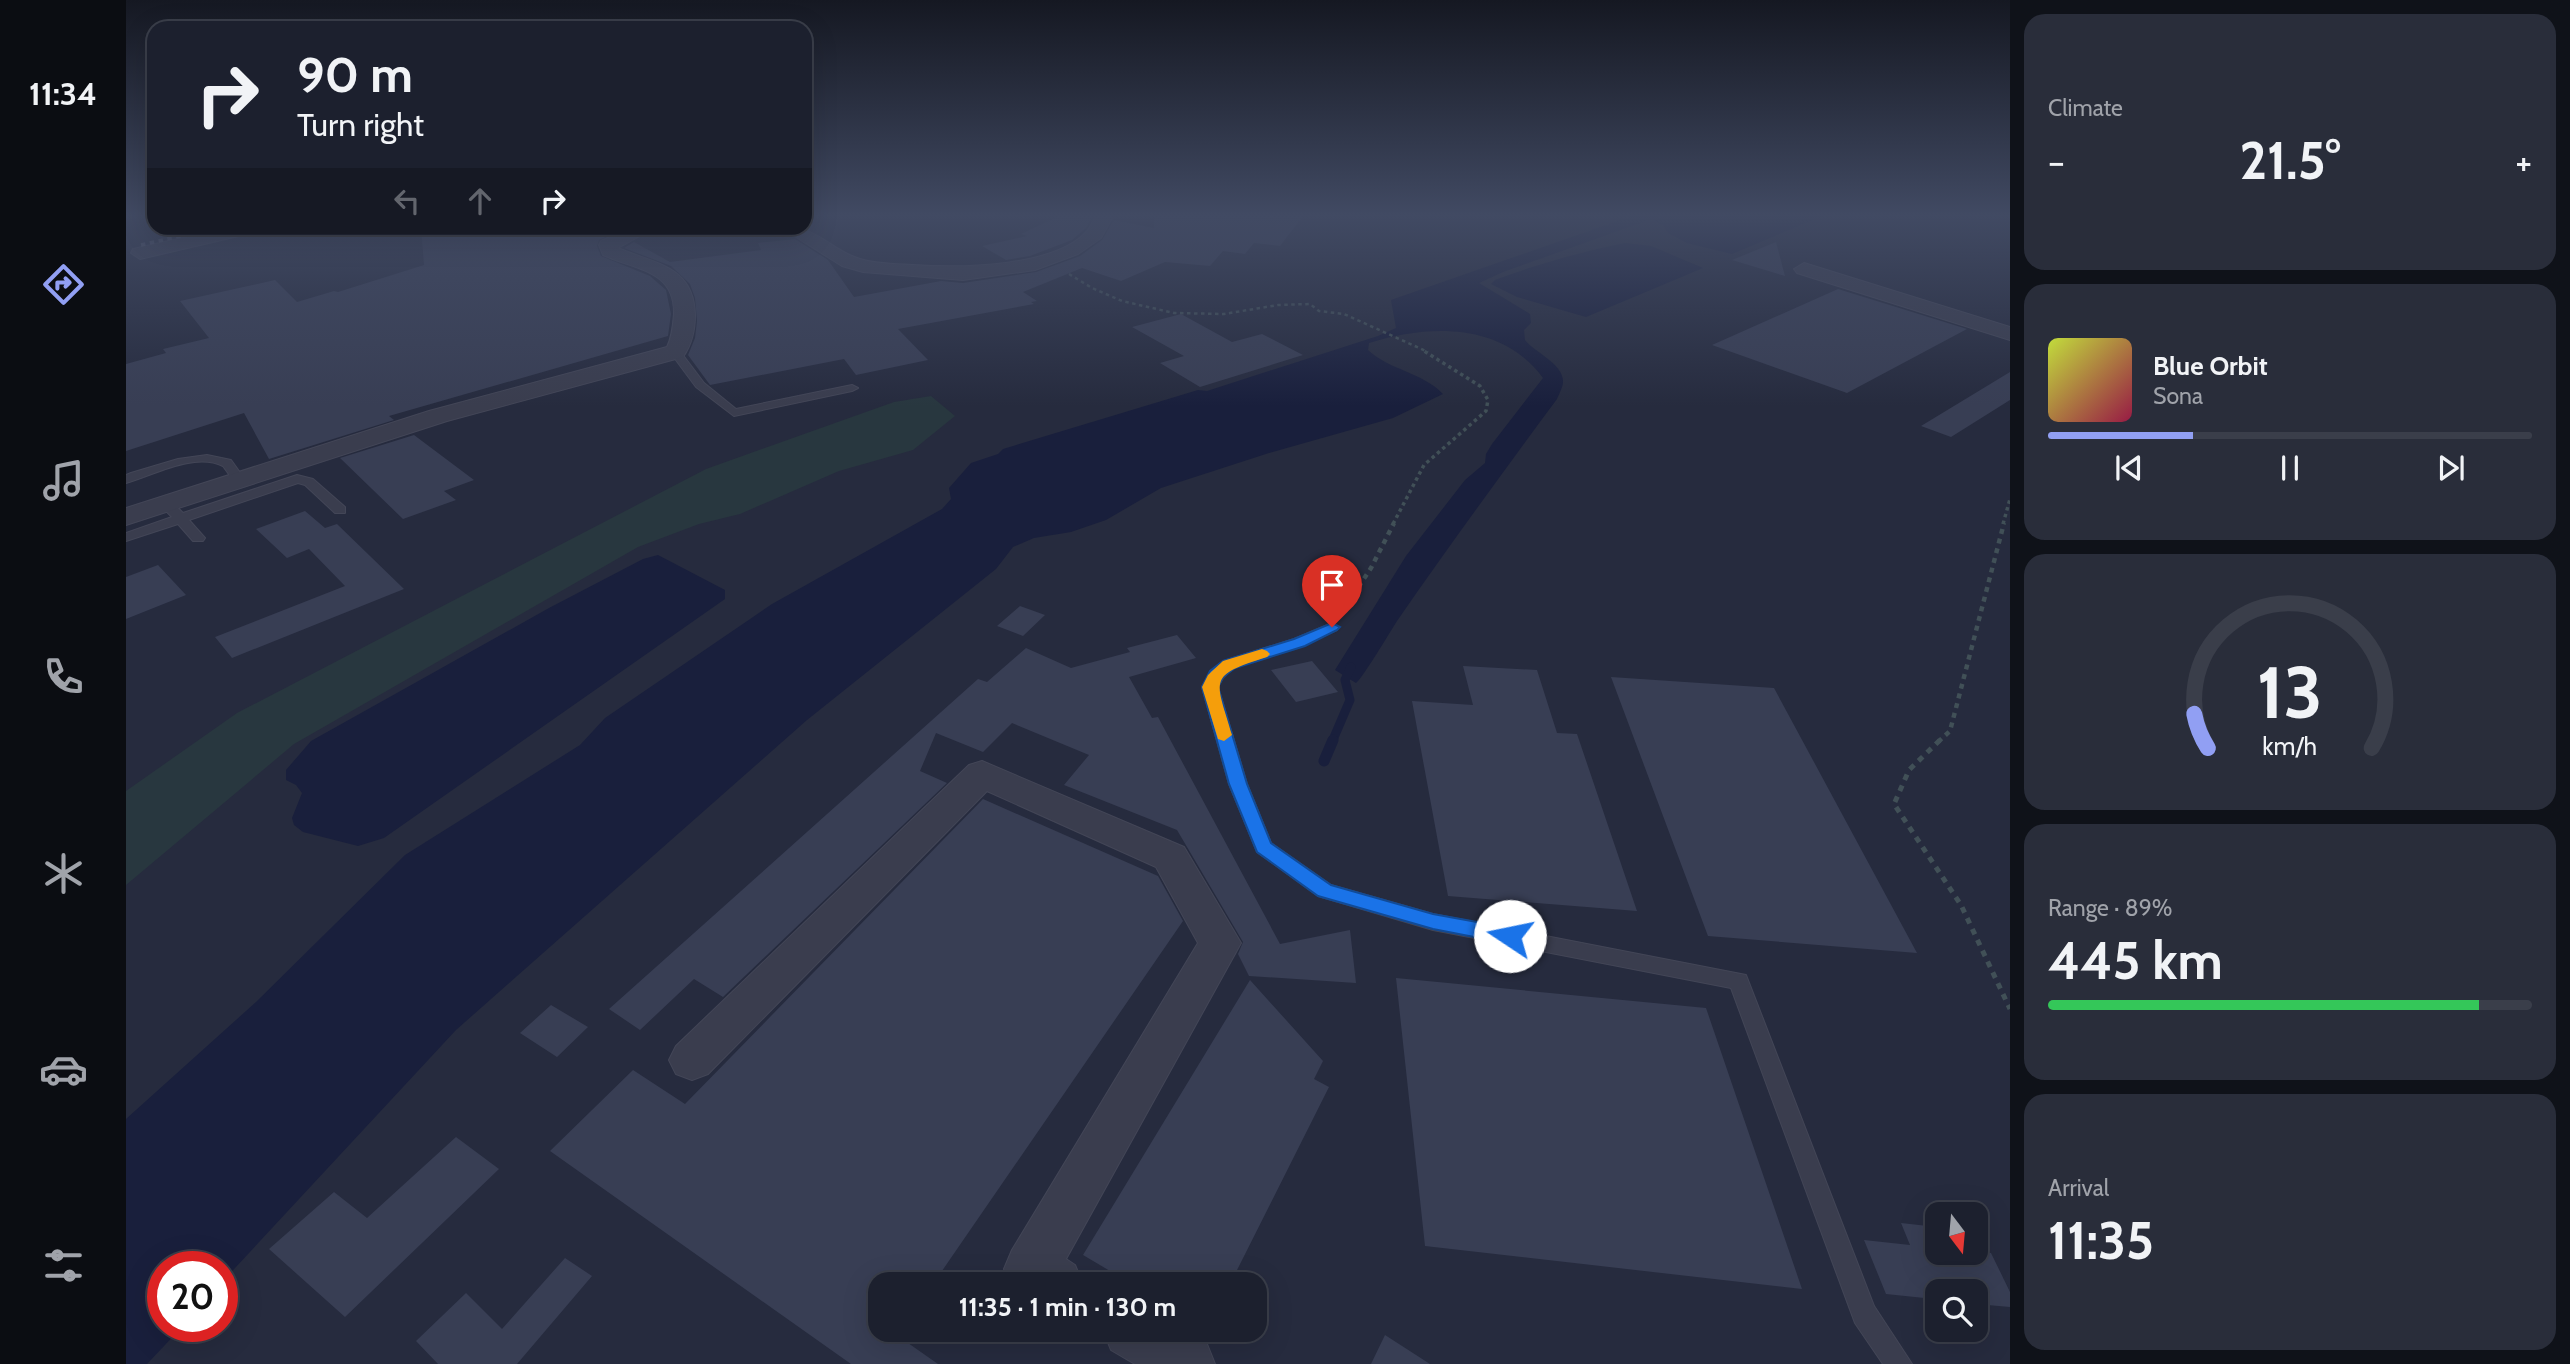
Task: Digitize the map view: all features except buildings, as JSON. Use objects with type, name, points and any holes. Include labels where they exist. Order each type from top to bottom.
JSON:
[{"type":"street","points":[[126,517],[173,511],[240,481],[438,416],[675,352],[682,345],[686,304],[674,280]]},
{"type":"street","points":[[1838,280],[2010,334]]},
{"type":"street","points":[[692,1060],[982,774],[1170,857],[1220,943],[1031,1269],[1036,1272]]},
{"type":"street","points":[[1151,1342],[1188,1364]]},
{"type":"lane","points":[[675,352],[701,385],[734,413],[852,388]]},
{"type":"lane","points":[[126,479],[175,464],[219,458],[228,463],[240,481]]},
{"type":"lane","points":[[126,537],[173,511],[297,479],[309,482],[340,510]]},
{"type":"lane","points":[[173,511],[198,538]]},
{"type":"lane","points":[[1332,627],[1299,642],[1229,664],[1216,675],[1210,687],[1238,784],[1264,848],[1325,891],[1433,922],[1739,981],[1864,1314],[1899,1364]]},
{"type":"path","points":[[1079,280],[1093,289],[1163,310],[1220,314],[1310,304],[1319,311],[1343,314],[1434,355],[1480,386],[1488,400],[1486,411],[1424,465],[1371,568],[1332,627]]},
{"type":"path","points":[[2010,499],[1950,731],[1909,770],[1894,804],[1961,905],[2010,1009]]},
{"type":"shaded area","points":[[931,396],[955,416],[913,450],[839,471],[740,514],[699,524],[638,547],[294,744],[126,885],[126,791],[237,713],[706,469],[894,402]]},
{"type":"water","points":[[1449,280],[1486,280],[1479,283],[1530,314],[1531,323],[1524,330],[1525,340],[1554,364],[1563,382],[1557,399],[1436,565],[1356,683],[1335,670],[1406,556],[1465,480],[1485,463],[1486,454],[1492,444],[1543,378],[1526,360],[1507,346],[1486,337],[1440,331],[1369,343],[1368,350],[1376,357],[1425,381],[1443,394],[1393,418],[1269,453],[1161,488],[1106,520],[1071,532],[1034,538],[1013,547],[996,569],[807,720],[456,1030],[238,1265],[238,1251],[147,1251],[147,1342],[168,1342],[147,1364],[126,1364],[126,1119],[256,1002],[405,855],[580,745],[605,718],[772,604],[942,509],[951,499],[949,488],[971,463],[998,454],[1003,449],[1198,390],[1207,391],[1396,328],[1391,300]]},
{"type":"water","points":[[1495,280],[1675,280],[1586,317],[1517,297],[1491,284]]},
{"type":"water","points":[[658,555],[725,590],[725,599],[384,838],[358,846],[303,832],[294,825],[292,818],[302,793],[296,785],[286,780],[286,770],[311,741],[549,608],[643,559]]},
{"type":"waterway","points":[[1332,742],[1350,700],[1345,680],[1351,667]]},
{"type":"waterway","points":[[1324,761],[1333,740]]},
{"type":"slow traffic","points":[[1224,735],[1210,687],[1216,675],[1229,664],[1262,654]]},
{"type":"route","points":[[1332,627],[1299,642],[1229,664],[1216,675],[1210,687],[1238,784],[1264,848],[1325,891],[1433,922],[1510,936]]}]
